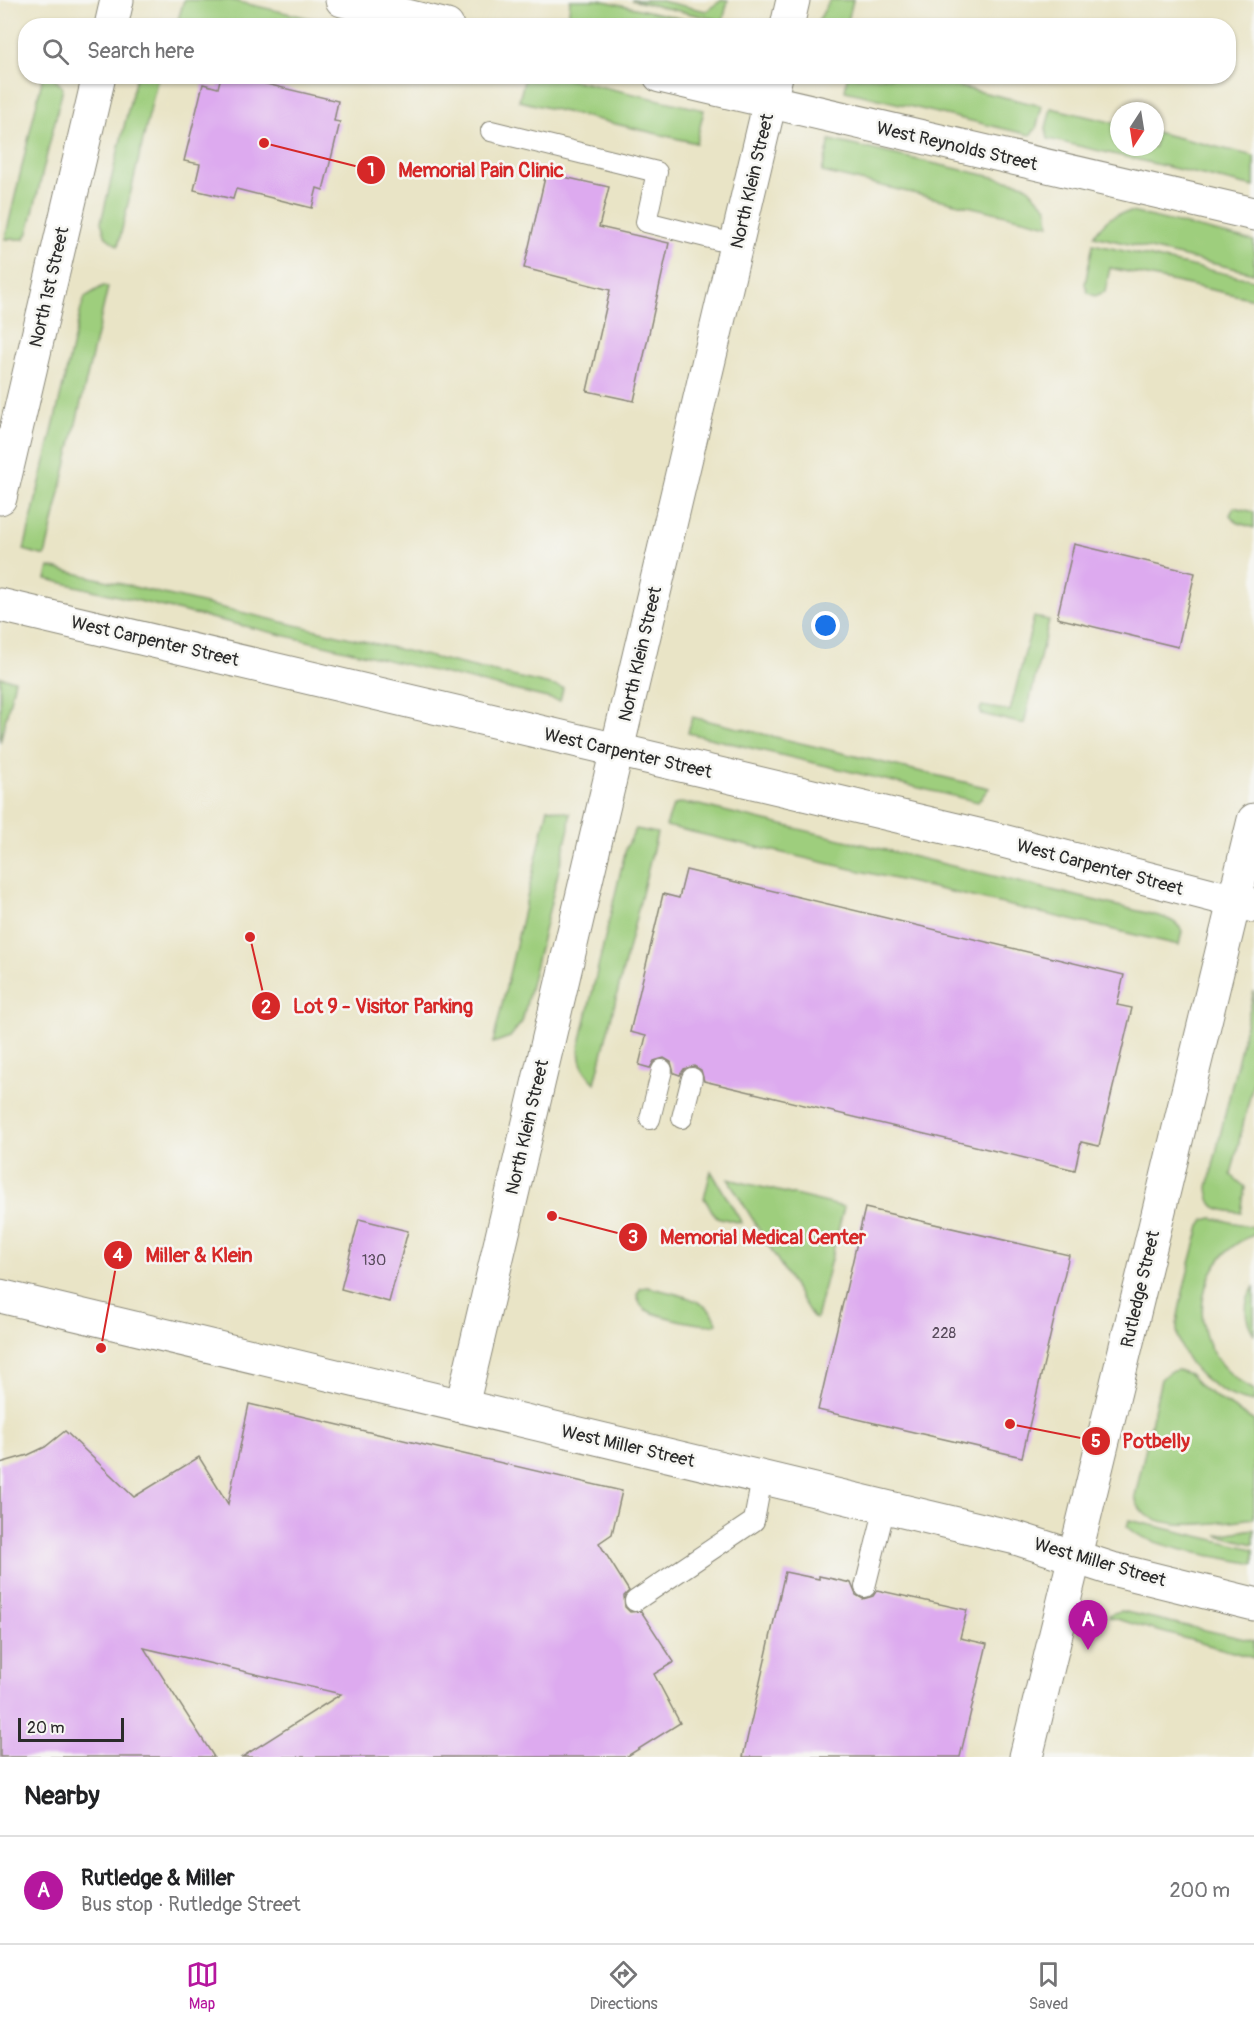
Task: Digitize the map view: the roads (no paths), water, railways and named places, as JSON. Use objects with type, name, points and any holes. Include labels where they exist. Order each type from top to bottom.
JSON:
[{"type":"street","points":[[113,18],[117,0]]},
{"type":"street","points":[[342,0],[415,18]]},
{"type":"street","points":[[789,18],[793,0]]},
{"type":"street","name":"North 1st Street","points":[[0,498],[97,84]]},
{"type":"street","name":"West Reynolds Street","points":[[730,84],[773,89],[1254,214]]},
{"type":"street","name":"North Klein Street","points":[[462,1406],[773,89]]},
{"type":"street","name":"West Carpenter Street","points":[[0,605],[991,838],[1244,904]]},
{"type":"street","name":"Rutledge Street","points":[[1026,1757],[1074,1557],[1244,904],[1254,820]]},
{"type":"street","name":"West Miller Street","points":[[0,1296],[1034,1543],[1132,1574],[1254,1604]]},
{"type":"lane","points":[[491,131],[657,172],[646,222],[738,245]]},
{"type":"lane","points":[[650,1119],[662,1070]]},
{"type":"lane","points":[[682,1118],[692,1078]]},
{"type":"lane","points":[[635,1600],[754,1521],[762,1478]]},
{"type":"lane","points":[[865,1587],[885,1507]]},
{"type":"place","name":"Memorial Pain Clinic","points":[[264,143]]},
{"type":"place","name":"Lot 9 - Visitor Parking","points":[[250,937]]},
{"type":"place","name":"Memorial Medical Center","points":[[552,1216]]},
{"type":"place","name":"Miller & Klein","points":[[101,1348]]},
{"type":"place","name":"Potbelly","points":[[1010,1424]]},
{"type":"place","name":"Rutledge & Miller","points":[[1088,1650]]}]
